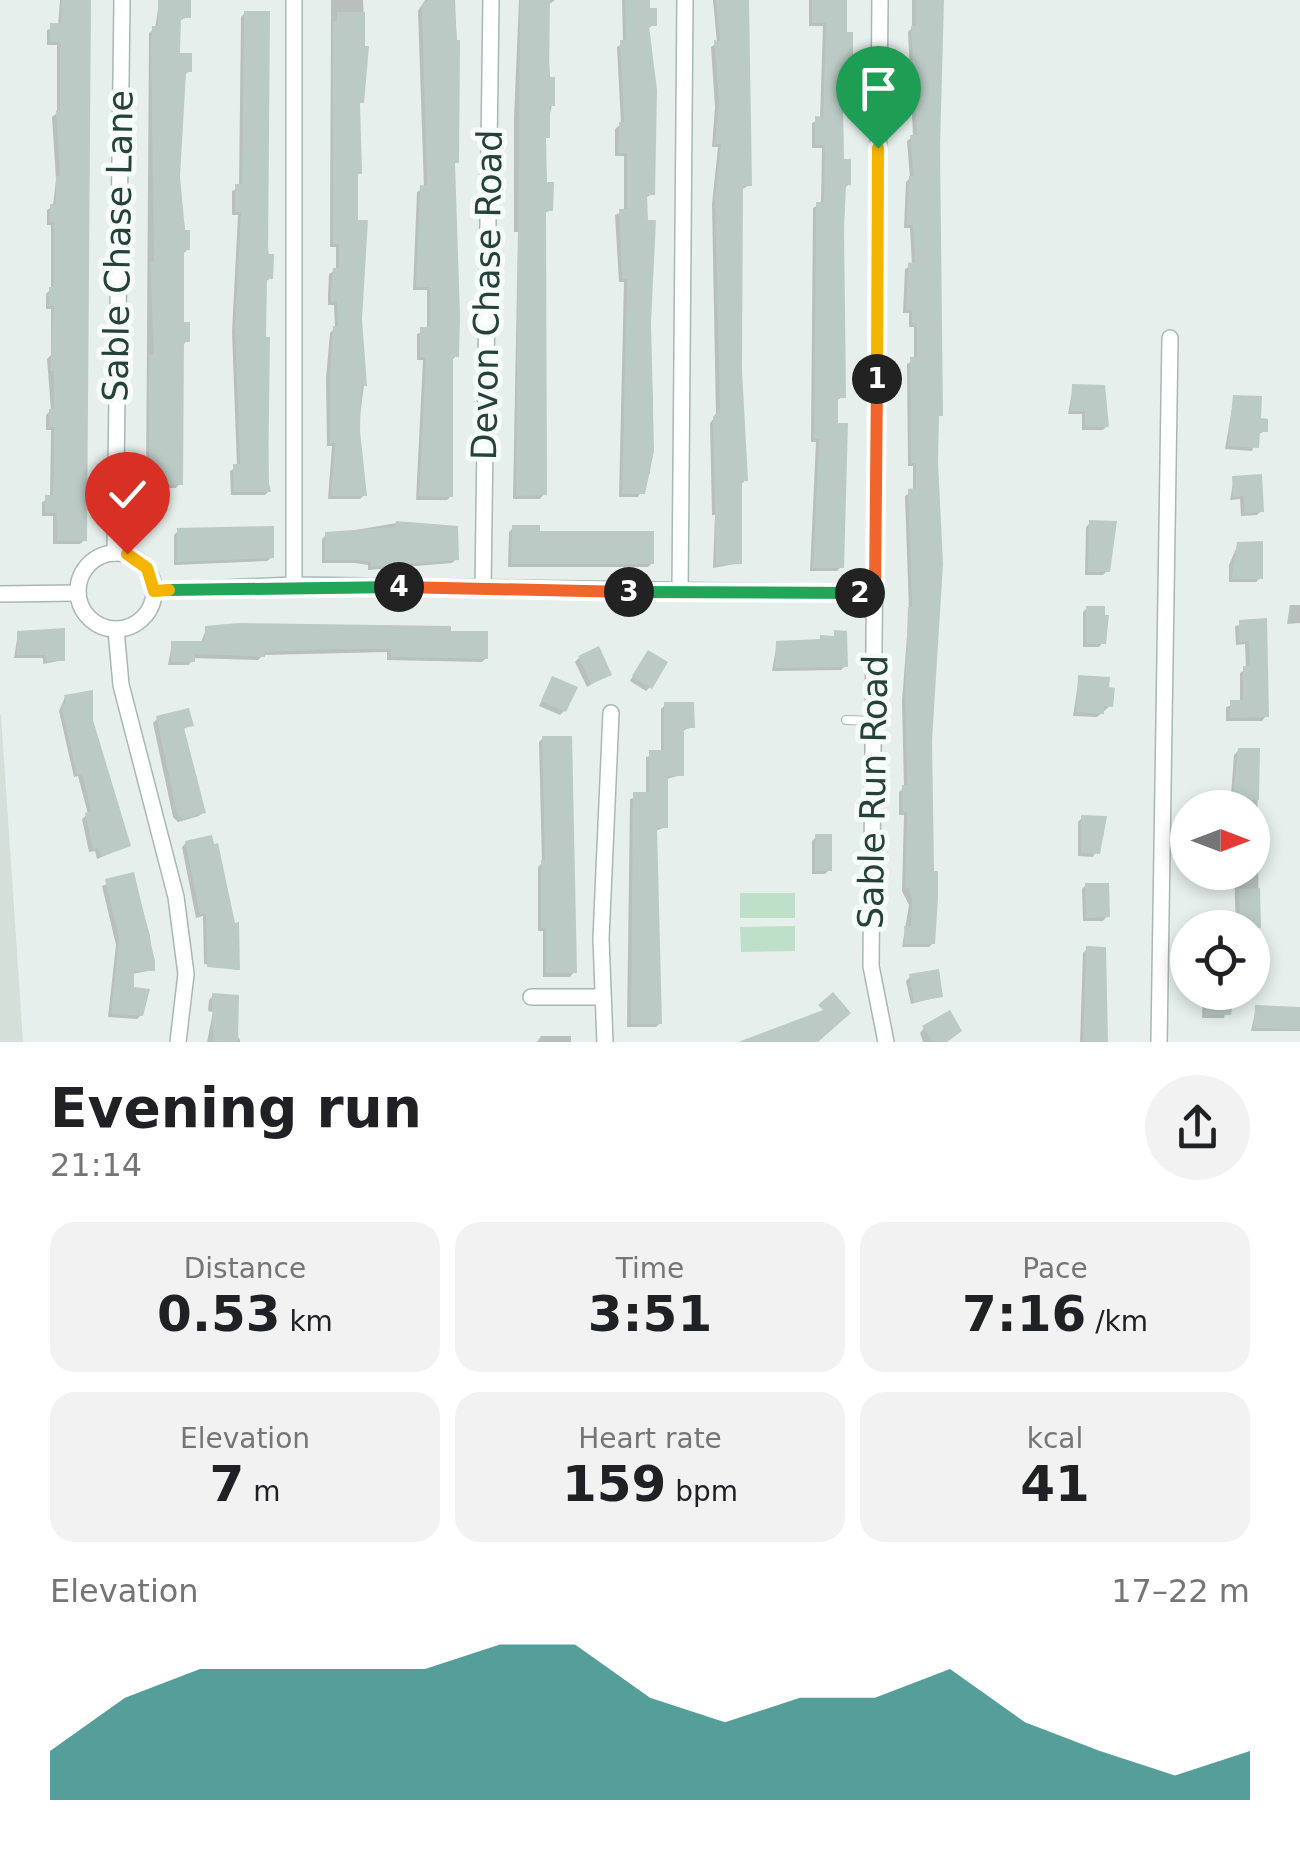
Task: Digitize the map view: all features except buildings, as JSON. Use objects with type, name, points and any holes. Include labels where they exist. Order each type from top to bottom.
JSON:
[{"type":"street","name":"Sable Chase Lane","points":[[115,553],[122,0]]},
{"type":"street","points":[[294,0],[294,585]]},
{"type":"street","name":"Devon Chase Road","points":[[483,589],[491,0]]},
{"type":"street","points":[[680,593],[685,0]]},
{"type":"street","name":"Sable Run Road","points":[[880,0],[871,966],[886,1042]]},
{"type":"street","points":[[1159,1042],[1170,338]]},
{"type":"street","points":[[115,553],[138,560],[147,568],[154,591],[153,603],[139,622],[116,630],[94,623],[78,593],[92,561],[115,553]]},
{"type":"street","points":[[154,591],[294,585],[875,594]]},
{"type":"street","points":[[0,594],[78,593]]},
{"type":"street","points":[[116,630],[121,685],[176,897],[186,974],[178,1042]]},
{"type":"street","points":[[605,1042],[601,939],[612,713]]},
{"type":"street","points":[[531,997],[603,997]]},
{"type":"lane","points":[[846,720],[874,721]]},
{"type":"shaded area","points":[[1,715],[23,1042],[0,1042]]},
{"type":"green space","points":[[740,893],[795,893],[795,918],[740,918]]},
{"type":"green space","points":[[795,926],[795,951],[741,952],[740,927]]},
{"type":"route","points":[[127,554],[147,568],[154,591],[294,585],[875,594],[878,148]]}]
